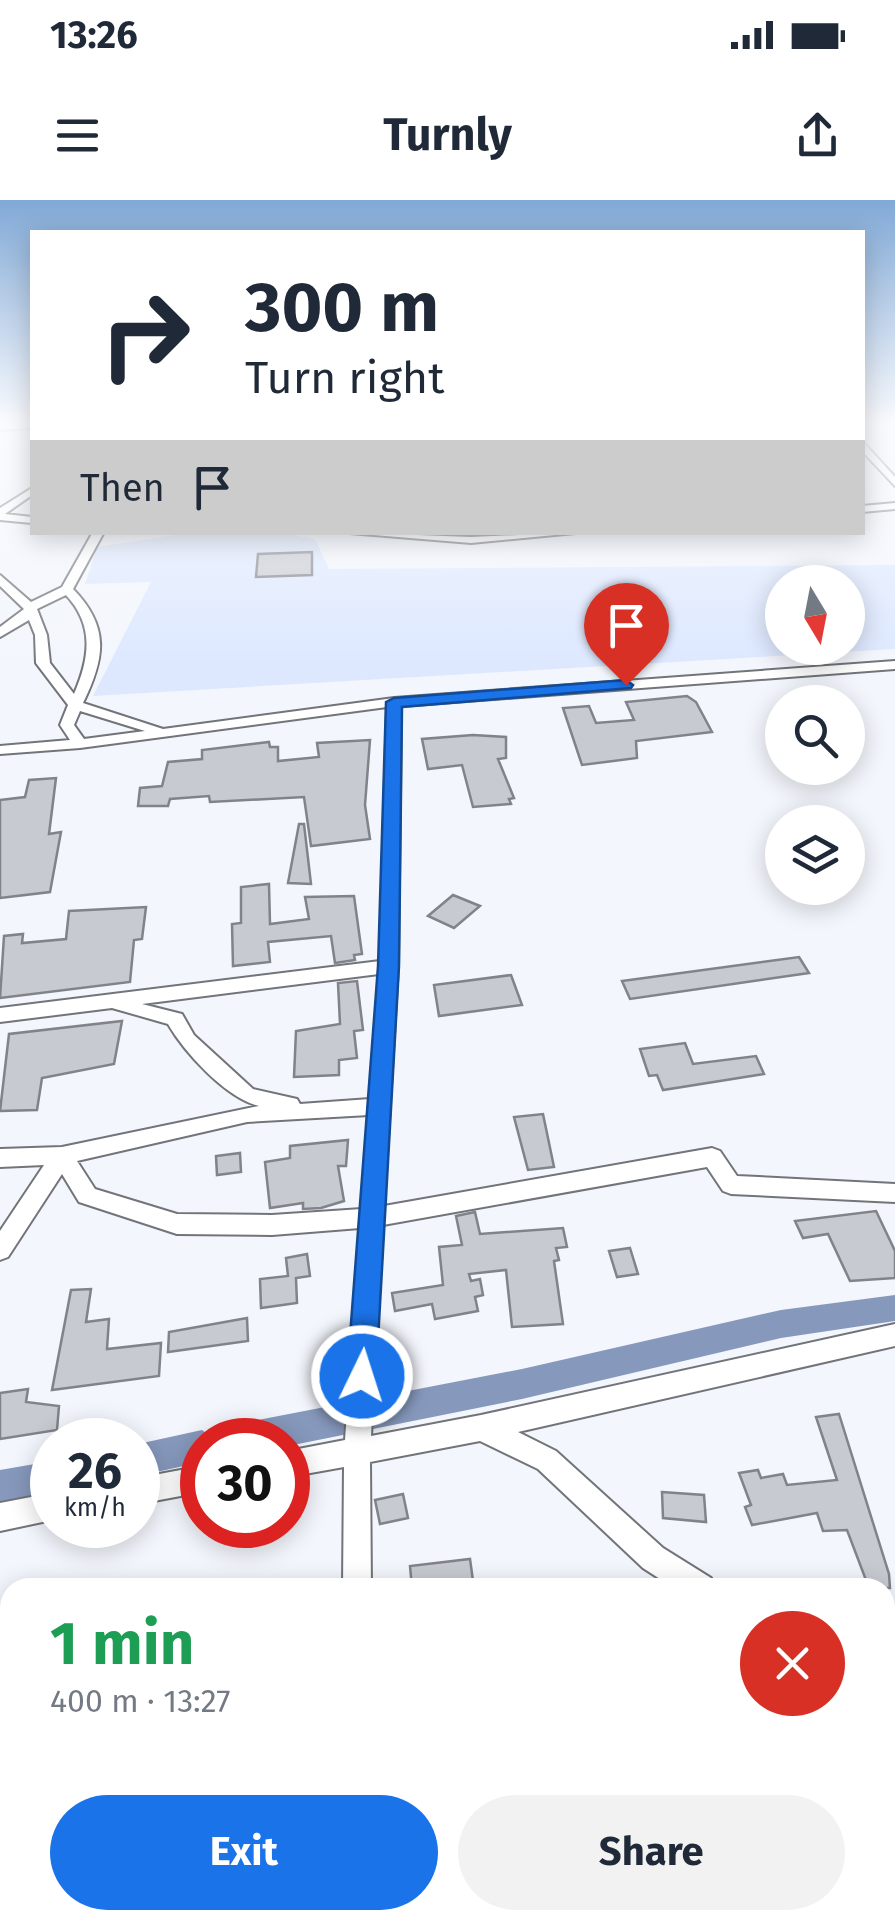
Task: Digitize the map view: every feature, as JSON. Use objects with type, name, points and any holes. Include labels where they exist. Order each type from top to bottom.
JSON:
[{"type":"street","points":[[865,509],[895,506]]},
{"type":"street","points":[[0,515],[30,520]]},
{"type":"street","points":[[30,608],[67,590],[97,535]]},
{"type":"street","points":[[395,535],[471,540],[540,535]]},
{"type":"street","points":[[0,579],[30,608],[41,634],[44,663],[75,705],[167,732]]},
{"type":"street","points":[[67,590],[83,604],[97,646],[95,666],[67,726],[80,744]]},
{"type":"street","points":[[0,633],[29,614],[30,608]]},
{"type":"street","points":[[0,750],[80,744],[394,702],[895,665]]},
{"type":"street","points":[[357,1578],[356,1451],[389,966],[394,702]]},
{"type":"street","points":[[0,1015],[389,966]]},
{"type":"street","points":[[106,1002],[175,1020],[187,1040],[248,1094],[316,1112]]},
{"type":"street","points":[[0,1158],[62,1156],[247,1114],[380,1105]]},
{"type":"street","points":[[62,1156],[87,1196],[177,1224],[272,1225],[372,1218],[712,1156],[731,1185],[895,1192]]},
{"type":"street","points":[[0,1250],[62,1156]]},
{"type":"street","points":[[310,1460],[481,1428],[895,1334]]},
{"type":"street","points":[[481,1428],[547,1460],[653,1558],[684,1578]]},
{"type":"street","points":[[0,1517],[30,1511]]},
{"type":"shaded area","points":[[176,535],[291,535],[315,539],[329,569],[765,566],[765,657],[93,696],[151,582],[85,584],[97,547]]},
{"type":"shaded area","points":[[865,565],[895,565],[895,649],[865,651]]},
{"type":"building","points":[[312,552],[312,575],[256,577],[258,554]]},
{"type":"building","points":[[687,696],[696,702],[712,732],[636,741],[637,758],[582,765],[563,708],[589,706],[596,723],[634,720],[626,702]]},
{"type":"building","points":[[506,737],[506,758],[498,759],[514,798],[509,799],[511,804],[473,807],[462,765],[428,769],[422,739]]},
{"type":"building","points":[[370,740],[365,805],[370,839],[311,846],[304,797],[210,802],[209,796],[170,799],[168,806],[138,806],[140,788],[162,786],[168,762],[202,759],[202,750],[269,742],[270,747],[278,747],[278,761],[319,757],[317,743]]},
{"type":"building","points":[[56,778],[49,834],[61,832],[50,892],[0,898],[0,800],[25,797],[29,780]]},
{"type":"building","points":[[299,824],[304,824],[311,884],[288,883]]},
{"type":"building","points":[[269,884],[270,924],[309,919],[305,897],[354,896],[362,954],[354,955],[355,960],[335,963],[331,936],[268,942],[270,962],[233,966],[232,924],[241,923],[241,887]]},
{"type":"building","points":[[453,895],[480,906],[454,928],[428,916]]},
{"type":"building","points":[[146,907],[142,939],[134,940],[130,982],[0,998],[4,936],[23,934],[22,943],[66,939],[69,911]]},
{"type":"building","points":[[799,957],[809,973],[630,999],[622,981]]},
{"type":"building","points":[[511,975],[522,1005],[439,1016],[434,985]]},
{"type":"building","points":[[357,981],[363,1030],[354,1031],[357,1058],[339,1060],[339,1075],[294,1077],[296,1031],[340,1024],[338,983]]},
{"type":"building","points":[[122,1021],[114,1064],[42,1078],[37,1110],[0,1111],[9,1034]]},
{"type":"building","points":[[685,1043],[693,1064],[756,1056],[764,1074],[663,1090],[657,1075],[649,1076],[640,1049]]},
{"type":"building","points":[[543,1114],[554,1167],[528,1170],[514,1117]]},
{"type":"building","points":[[348,1140],[346,1166],[338,1166],[344,1201],[321,1208],[303,1209],[303,1203],[270,1208],[265,1162],[290,1158],[290,1146]]},
{"type":"building","points":[[240,1153],[241,1172],[217,1175],[216,1156]]},
{"type":"building","points":[[876,1211],[895,1251],[895,1278],[850,1281],[828,1234],[803,1238],[795,1221]]},
{"type":"building","points":[[475,1212],[480,1234],[563,1228],[567,1247],[556,1248],[559,1260],[554,1261],[563,1324],[512,1327],[506,1270],[469,1274],[471,1281],[480,1279],[483,1295],[475,1297],[478,1311],[435,1319],[432,1304],[395,1311],[392,1293],[443,1285],[439,1247],[462,1245],[456,1216]]},
{"type":"building","points":[[630,1248],[638,1274],[617,1277],[609,1251]]},
{"type":"building","points":[[307,1254],[310,1276],[296,1278],[297,1303],[261,1308],[260,1279],[288,1276],[286,1258]]},
{"type":"building","points":[[91,1289],[86,1322],[109,1319],[107,1349],[161,1343],[159,1376],[52,1390],[71,1290]]},
{"type":"building","points":[[247,1318],[248,1341],[168,1352],[169,1332]]},
{"type":"building","points":[[28,1389],[26,1402],[59,1406],[58,1418],[30,1418],[30,1434],[0,1439],[0,1393]]},
{"type":"building","points":[[839,1414],[889,1578],[865,1578],[847,1530],[823,1531],[817,1513],[752,1525],[745,1507],[751,1505],[739,1473],[758,1470],[761,1478],[783,1474],[787,1485],[837,1480],[816,1417]]},
{"type":"building","points":[[662,1492],[704,1495],[706,1522],[663,1518]]},
{"type":"building","points":[[403,1494],[408,1518],[380,1524],[375,1500]]},
{"type":"building","points":[[470,1559],[473,1578],[411,1578],[410,1566]]},
{"type":"waterway","points":[[310,1426],[522,1384],[781,1324],[895,1308]]},
{"type":"waterway","points":[[160,1455],[180,1451]]},
{"type":"waterway","points":[[0,1487],[30,1482]]},
{"type":"route","points":[[362,1376],[389,966],[394,702],[626,685]]}]
